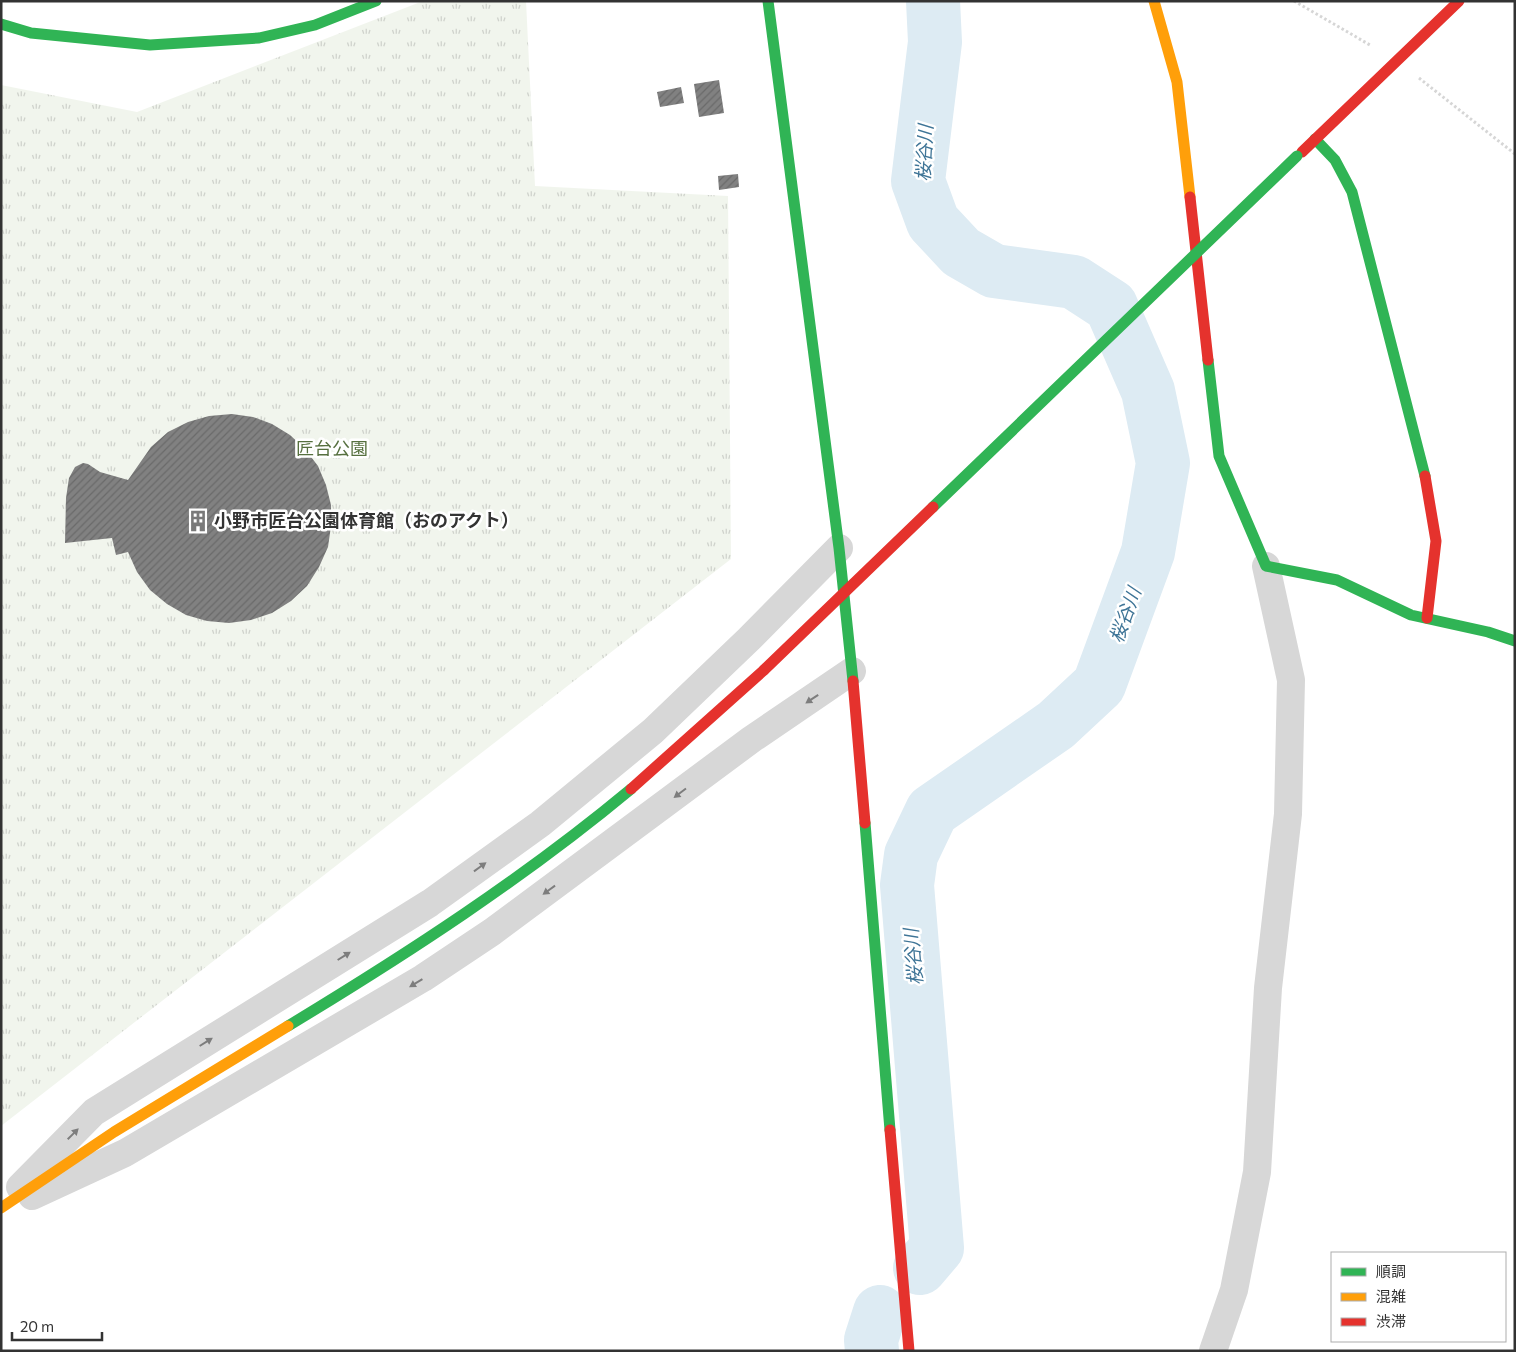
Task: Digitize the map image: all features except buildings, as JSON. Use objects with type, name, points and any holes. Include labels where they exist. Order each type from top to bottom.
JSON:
[{"type":"street","points":[[1,24],[31,33],[150,45],[170,44],[259,38],[315,25],[376,1]]},
{"type":"street","points":[[768,1],[839,548],[852,672],[909,1351]]},
{"type":"street","points":[[1154,1],[1177,82],[1219,456],[1266,566],[1291,680],[1288,814],[1268,988],[1257,1172],[1234,1290],[1214,1351]]},
{"type":"street","points":[[1,1208],[52,1172],[322,1006],[463,916],[583,828],[676,751],[764,670],[1460,1]]},
{"type":"street","points":[[1315,139],[1335,160],[1352,192],[1430,494],[1436,541],[1427,618]]},
{"type":"street","points":[[1,1208],[94,1112],[430,903],[540,824],[653,731],[749,639],[839,548]]},
{"type":"street","points":[[1266,566],[1337,580],[1411,615],[1488,632],[1515,641]]},
{"type":"street","points":[[1,1208],[125,1153],[423,978],[492,932],[752,739],[852,672]]},
{"type":"green space","name":"匠台公園","points":[[423,1],[526,1],[535,186],[728,196],[731,559],[1,1126],[1,85],[137,112]]},
{"type":"waterway","name":"桜谷川","points":[[920,1268],[937,1248],[907,885],[911,855],[932,811],[1056,725],[1099,685],[1148,552],[1163,463],[1148,391],[1111,306],[1074,282],[994,271],[961,252],[933,222],[918,181],[935,42],[933,1]]},
{"type":"waterway","name":"桜谷川","points":[[872,1351],[871,1340],[880,1312]]},
{"type":"traffic: fast","points":[[1,24],[31,33],[150,45],[259,38],[315,25],[376,1]]},
{"type":"traffic: fast","points":[[768,1],[839,548],[853,681]]},
{"type":"traffic: fast","points":[[1315,139],[1335,160],[1352,192],[1425,476]]},
{"type":"traffic: fast","points":[[933,507],[1297,156]]},
{"type":"traffic: fast","points":[[1208,360],[1219,456],[1266,566],[1337,580],[1411,615],[1488,632],[1515,641]]},
{"type":"traffic: fast","points":[[288,1026],[464,914],[549,853],[631,789]]},
{"type":"traffic: fast","points":[[865,823],[890,1130]]},
{"type":"traffic: slow","points":[[1154,1],[1177,82],[1190,197]]},
{"type":"traffic: slow","points":[[1,1208],[114,1132],[288,1026]]},
{"type":"traffic: jam","points":[[1302,152],[1459,1]]},
{"type":"traffic: jam","points":[[1190,197],[1208,360]]},
{"type":"traffic: jam","points":[[1425,476],[1436,541],[1427,618]]},
{"type":"traffic: jam","points":[[764,670],[933,507]]},
{"type":"traffic: jam","points":[[631,789],[764,670]]},
{"type":"traffic: jam","points":[[853,681],[865,823]]},
{"type":"traffic: jam","points":[[890,1130],[909,1351]]},
{"type":"place","name":"小野市匠台公園体育館（おのアクト）","points":[[198,521]]}]
